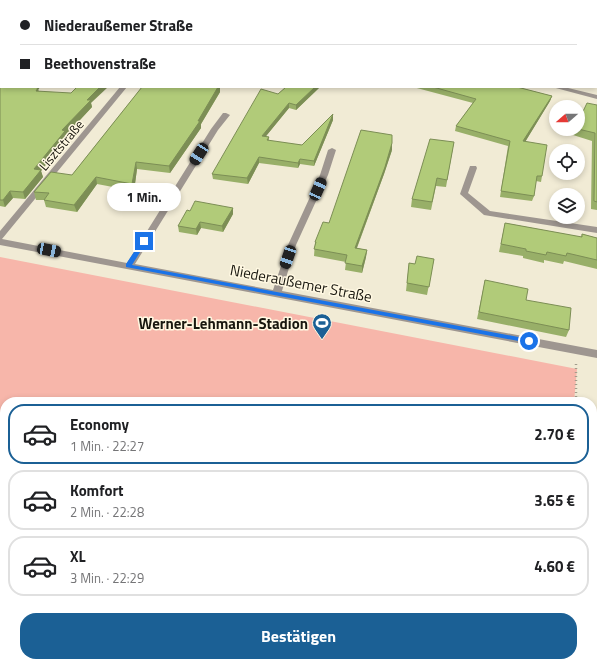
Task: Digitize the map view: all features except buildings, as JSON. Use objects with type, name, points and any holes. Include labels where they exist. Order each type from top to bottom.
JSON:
[{"type":"street","name":"Lisztstraße","points":[[0,237],[123,88]]},
{"type":"street","points":[[559,88],[597,97]]},
{"type":"street","points":[[129,266],[215,129],[226,115]]},
{"type":"street","points":[[276,294],[292,245],[324,175],[332,150]]},
{"type":"street","points":[[472,168],[464,194],[487,213],[597,230]]},
{"type":"street","name":"Niederaußemer Straße","points":[[0,242],[597,354]]},
{"type":"path","points":[[576,350],[576,397]]},
{"type":"shaded area","points":[[0,257],[577,369],[574,397],[0,397]]},
{"type":"place","name":"Werner-Lehmann-Stadion","points":[[322,340]]},
{"type":"route","points":[[144,241],[129,266],[529,341]]}]
